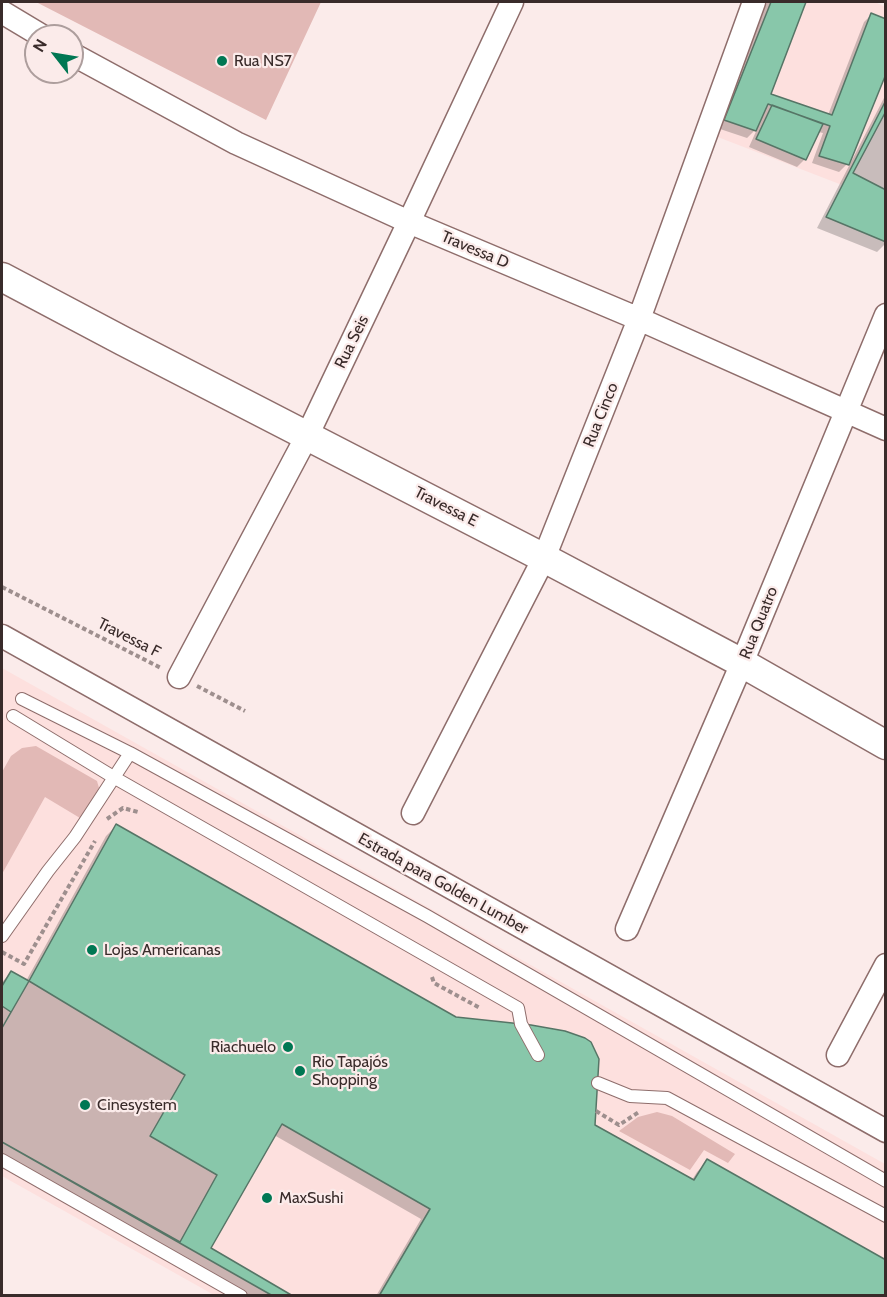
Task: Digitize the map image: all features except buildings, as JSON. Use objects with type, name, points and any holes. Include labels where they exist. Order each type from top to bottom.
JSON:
[{"type":"street","name":"Rua Seis","points":[[180,677],[307,436],[512,2]]},
{"type":"street","name":"Rua Cinco","points":[[413,813],[544,558],[639,319],[754,2]]},
{"type":"street","points":[[2,12],[24,25]]},
{"type":"street","name":"Travessa D","points":[[84,61],[236,143],[410,222],[639,319],[885,429]]},
{"type":"street","name":"Travessa E","points":[[2,280],[544,558],[742,663],[885,745]]},
{"type":"street","name":"Rua Quatro","points":[[627,929],[742,663],[885,315]]},
{"type":"street","name":"Estrada para Golden Lumber","points":[[2,636],[885,1131]]},
{"type":"street","points":[[838,1055],[885,965]]},
{"type":"lane","points":[[22,699],[130,753],[428,916],[885,1181]]},
{"type":"lane","points":[[13,716],[115,778],[518,1008],[521,1024],[538,1055]]},
{"type":"lane","points":[[2,936],[75,837],[130,753]]},
{"type":"lane","points":[[598,1083],[630,1096],[668,1098],[885,1216]]},
{"type":"lane","points":[[2,1160],[241,1296]]},
{"type":"path","name":"Travessa F","points":[[2,587],[245,711]]},
{"type":"path","points":[[102,829],[107,819],[123,808],[142,813]]},
{"type":"path","points":[[2,952],[24,964],[96,839]]},
{"type":"path","points":[[430,968],[434,983],[486,1011]]},
{"type":"shaded area","name":"Rua NS7","points":[[36,2],[321,2],[266,120],[84,27],[84,24],[79,24]]},
{"type":"shaded area","points":[[762,2],[875,2],[885,7],[885,100],[842,185],[710,134]]},
{"type":"shaded area","name":"Rio Tapajós Shopping","points":[[2,668],[885,1164],[885,1295],[214,1295],[2,1176]]},
{"type":"shaded area","points":[[36,746],[97,781],[99,788],[80,818],[45,797],[2,874],[2,772],[11,756],[22,748]]},
{"type":"shaded area","points":[[657,1112],[672,1116],[735,1154],[728,1163],[704,1150],[690,1170],[619,1131],[638,1117]]},
{"type":"place","name":"Rua NS7","points":[[222,61]]},
{"type":"place","name":"Lojas Americanas","points":[[92,950]]},
{"type":"place","name":"Riachuelo","points":[[288,1047]]},
{"type":"place","name":"Rio Tapajós Shopping","points":[[300,1071]]},
{"type":"place","name":"Cinesystem","points":[[85,1105]]},
{"type":"place","name":"MaxSushi","points":[[267,1198]]}]
